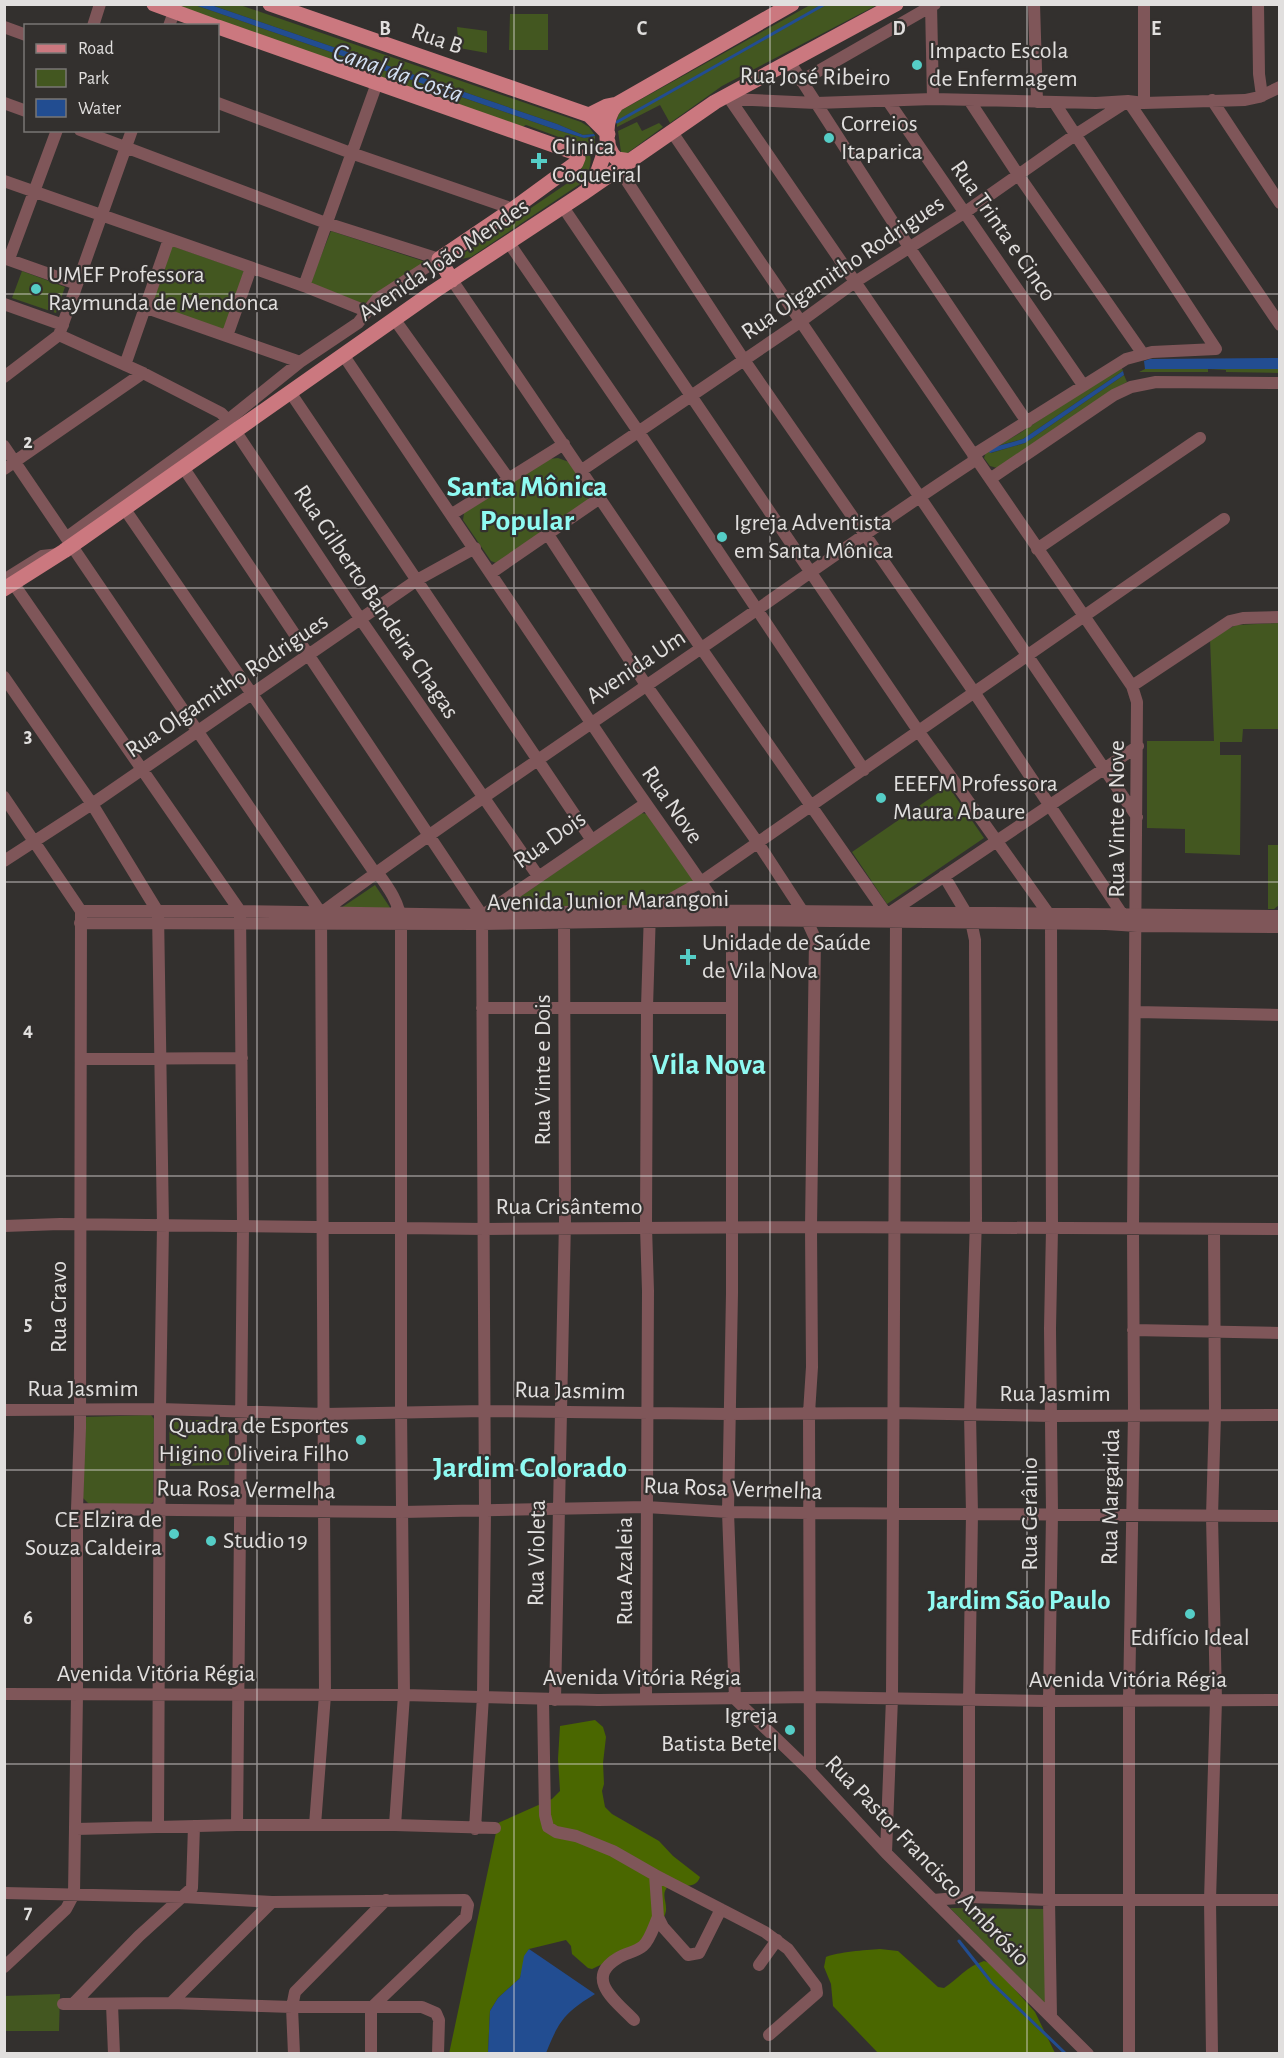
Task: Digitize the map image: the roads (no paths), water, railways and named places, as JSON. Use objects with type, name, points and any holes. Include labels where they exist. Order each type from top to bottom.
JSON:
[{"type":"main road","points":[[154,4],[172,19],[203,24]]},
{"type":"main road","name":"Rua B","points":[[270,4],[589,116]]},
{"type":"main road","points":[[625,165],[613,156],[608,138],[589,116],[606,106],[617,104],[792,4]]},
{"type":"main road","name":"Avenida João Mendes","points":[[7,584],[183,467],[232,425],[290,392],[672,132],[789,61],[896,4]]},
{"type":"main road","points":[[219,27],[573,152],[577,156],[576,163],[439,259],[452,280]]},
{"type":"main road","points":[[582,194],[598,171],[608,138],[610,115],[617,104]]},
{"type":"street","points":[[94,24],[100,4]]},
{"type":"street","points":[[1034,4],[1037,102]]},
{"type":"street","points":[[1144,4],[1144,103]]},
{"type":"street","points":[[1258,4],[1259,74],[1262,96]]},
{"type":"street","points":[[801,81],[933,5],[933,99]]},
{"type":"street","points":[[4,27],[24,34]]},
{"type":"street","points":[[789,61],[909,247],[1027,422]]},
{"type":"street","points":[[304,286],[377,83]]},
{"type":"street","name":"Rua José Ribeiro","points":[[728,97],[816,103],[933,99],[1144,103],[1245,100],[1262,96],[1280,87]]},
{"type":"street","name":"Rua Vinte e Nove","points":[[728,97],[1132,686],[1137,702],[1138,746],[1133,1229]]},
{"type":"street","points":[[969,100],[1143,354]]},
{"type":"street","points":[[1212,100],[1280,203]]},
{"type":"street","name":"Rua Trinta e Cinco","points":[[888,101],[1083,385]]},
{"type":"street","points":[[1128,101],[1280,325]]},
{"type":"street","name":"Rua Olgamitho Rodrigues","points":[[582,470],[855,282],[964,213],[1075,135],[1128,101]]},
{"type":"street","points":[[1054,102],[1075,135]]},
{"type":"street","points":[[4,103],[24,110]]},
{"type":"street","points":[[219,103],[351,153],[513,209]]},
{"type":"street","points":[[56,132],[7,259],[77,284]]},
{"type":"street","points":[[86,132],[326,223],[439,259]]},
{"type":"street","points":[[4,377],[61,330],[131,132]]},
{"type":"street","points":[[672,132],[1137,818]]},
{"type":"street","name":"Avenida Um","points":[[321,918],[376,873],[536,759],[701,648],[975,457],[1117,363],[1143,354],[1216,348],[1075,135]]},
{"type":"street","points":[[625,165],[744,360],[974,692],[1122,914]]},
{"type":"street","points":[[4,181],[304,286],[366,311]]},
{"type":"street","points":[[563,207],[809,572],[1049,918]]},
{"type":"street","points":[[125,365],[168,239]]},
{"type":"street","points":[[509,243],[638,431],[864,770]]},
{"type":"street","points":[[4,304],[61,330],[221,413],[232,425],[300,362],[358,323],[377,299],[439,259]]},
{"type":"street","points":[[227,336],[251,268]]},
{"type":"street","points":[[452,280],[701,648],[811,807],[890,915],[893,1512],[892,1698],[886,1853]]},
{"type":"street","points":[[144,308],[300,362]]},
{"type":"street","points":[[395,320],[508,478]]},
{"type":"street","name":"Rua Nove","points":[[344,356],[645,804],[726,916]]},
{"type":"street","points":[[4,469],[143,373]]},
{"type":"street","points":[[990,479],[1114,395],[1131,387],[1156,382],[1280,383]]},
{"type":"street","points":[[290,392],[591,839]]},
{"type":"street","name":"Avenida João Mendes","points":[[66,545],[232,425]]},
{"type":"street","name":"Rua Gilberto Bandeira Chagas","points":[[232,425],[361,620],[538,876]]},
{"type":"street","points":[[1037,549],[1200,438]]},
{"type":"street","points":[[452,514],[564,444]]},
{"type":"street","points":[[4,446],[16,461],[66,545],[198,729],[321,918],[325,1695],[315,1825]]},
{"type":"street","points":[[183,467],[482,919],[485,1511],[483,1696],[476,1829]]},
{"type":"street","points":[[491,573],[600,498]]},
{"type":"street","points":[[124,508],[390,890],[401,918],[401,1412],[404,1695],[395,1825]]},
{"type":"street","points":[[650,916],[1085,618],[1224,519]]},
{"type":"street","points":[[547,533],[646,685],[758,843],[806,916],[815,938],[811,1227],[812,1367],[809,1413],[810,1771]]},
{"type":"street","name":"Rua Olgamitho Rodrigues","points":[[4,861],[92,804],[417,580],[475,548]]},
{"type":"street","points":[[7,584],[142,768],[241,917],[242,1511],[237,1825]]},
{"type":"street","points":[[1132,686],[1224,624],[1243,618],[1280,617]]},
{"type":"street","points":[[4,677],[92,804],[159,917],[163,1225],[158,1826]]},
{"type":"street","points":[[890,915],[995,841],[1138,746]]},
{"type":"street","points":[[4,797],[36,841],[81,917]]},
{"type":"street","name":"Rua Dois","points":[[482,919],[538,876],[645,804]]},
{"type":"street","points":[[944,876],[968,917],[975,940],[976,1228],[970,1414],[972,1514],[969,1897]]},
{"type":"street","name":"Avenida Junior Marangoni","points":[[1049,918],[1122,914],[1137,921]]},
{"type":"street","name":"Avenida Junior Marangoni","points":[[81,917],[482,919],[890,915],[1137,921]]},
{"type":"street","name":"Rua Azaleia","points":[[646,1699],[647,1008],[650,916]]},
{"type":"street","points":[[726,916],[731,1008],[732,1293],[728,1512],[735,1698]]},
{"type":"street","points":[[1137,921],[1252,921],[1280,916]]},
{"type":"street","name":"Rua Cravo","points":[[74,1894],[77,1695],[76,1509],[80,1411],[81,917]]},
{"type":"street","name":"Rua Vinte e Dois","points":[[564,917],[565,1228]]},
{"type":"street","name":"Rua Gerânio","points":[[1049,918],[1052,1229],[1050,1329],[1052,1514],[1049,1701],[1051,2016]]},
{"type":"street","points":[[1252,921],[1280,927]]},
{"type":"street","points":[[482,1008],[731,1008]]},
{"type":"street","points":[[1136,1012],[1280,1015]]},
{"type":"street","points":[[82,1059],[242,1059]]},
{"type":"street","name":"Rua Crisântemo","points":[[4,1226],[163,1225],[485,1229],[646,1227],[1280,1229]]},
{"type":"street","name":"Rua Violeta","points":[[565,1228],[559,1510],[545,1815],[548,1827],[556,1832],[576,1836],[613,1851],[655,1875]]},
{"type":"street","name":"Rua Margarida","points":[[1129,2054],[1129,1700],[1134,1414],[1133,1229]]},
{"type":"street","points":[[1212,2054],[1210,1900],[1216,1700],[1212,1516],[1215,1415],[1214,1229]]},
{"type":"street","points":[[1133,1330],[1280,1333]]},
{"type":"street","name":"Rua Jasmim","points":[[4,1410],[160,1409],[324,1414],[562,1411],[1052,1416],[1280,1415]]},
{"type":"street","name":"Rua Rosa Vermelha","points":[[76,1509],[402,1512],[646,1507],[728,1512],[1280,1516]]},
{"type":"street","name":"Avenida Vitória Régia","points":[[4,1694],[404,1695],[549,1700],[811,1697],[969,1701],[1280,1700]]},
{"type":"street","name":"Rua Pastor Francisco Ambrósio","points":[[735,1698],[810,1771],[886,1853],[1088,2054]]},
{"type":"street","points":[[76,1829],[237,1825],[395,1825],[495,1828]]},
{"type":"street","points":[[194,1826],[192,1888],[68,2004],[171,2003],[292,2007],[422,2007],[436,2013],[439,2020],[438,2054]]},
{"type":"street","points":[[655,1875],[777,1940],[788,1949],[816,1986],[818,1993],[769,2036]]},
{"type":"street","points":[[655,1875],[658,1917],[663,1927],[688,1955],[696,1954],[701,1949],[721,1909]]},
{"type":"street","points":[[4,1893],[183,1896],[273,1902],[465,1900],[468,1905],[466,1917],[371,2008],[371,2054]]},
{"type":"street","points":[[4,1967],[66,1909],[74,1894]]},
{"type":"street","points":[[933,1900],[969,1897],[1049,1900],[1280,1900]]},
{"type":"street","points":[[294,2054],[292,2007],[295,1992],[386,1900]]},
{"type":"street","points":[[171,2003],[273,1902]]},
{"type":"street","points":[[634,2020],[604,1988],[602,1976],[606,1968],[618,1957],[641,1948],[646,1943],[658,1917]]},
{"type":"street","points":[[759,1965],[777,1940]]},
{"type":"street","points":[[112,2004],[114,2054]]},
{"type":"water","points":[[195,5],[211,5],[557,124],[583,135],[594,134],[595,136],[584,138],[554,129]]},
{"type":"water","points":[[1279,358],[1279,369],[1145,369],[1144,361],[1150,359]]},
{"type":"water","points":[[1123,371],[1124,375],[1025,443],[990,453],[987,449],[1023,439]]},
{"type":"water","points":[[529,1949],[595,1994],[569,2013],[559,2025],[546,2053],[488,2053],[490,2011],[498,1998],[520,1978],[524,1956]]},
{"type":"waterway","name":"Canal da Costa","points":[[617,122],[825,4]]},
{"type":"waterway","points":[[959,1941],[992,1983],[1066,2054]]},
{"type":"place","name":"Impacto Escola de Enfermagem","points":[[917,65]]},
{"type":"place","name":"Correios Itaparica","points":[[829,138]]},
{"type":"place","name":"Clinica Coqueiral","points":[[539,161]]},
{"type":"place","name":"UMEF Professora Raymunda de Mendonca","points":[[36,289]]},
{"type":"place","name":"Igreja Adventista em Santa Mônica","points":[[722,537]]},
{"type":"place","name":"EEEFM Professora Maura Abaure","points":[[881,798]]},
{"type":"place","name":"Unidade de Saúde de Vila Nova","points":[[688,957]]},
{"type":"place","name":"Quadra de Esportes Higino Oliveira Filho","points":[[361,1440]]},
{"type":"place","name":"CE Elzira de Souza Caldeira","points":[[174,1534]]},
{"type":"place","name":"Studio 19","points":[[211,1541]]},
{"type":"place","name":"Edifício Ideal","points":[[1190,1614]]},
{"type":"place","name":"Igreja Batista Betel","points":[[790,1730]]},
{"type":"district","name":"Santa Mônica Popular","points":[[527,504]]},
{"type":"district","name":"Vila Nova","points":[[709,1065]]},
{"type":"district","name":"Jardim Colorado","points":[[530,1468]]},
{"type":"district","name":"Jardim São Paulo","points":[[1019,1600]]}]
